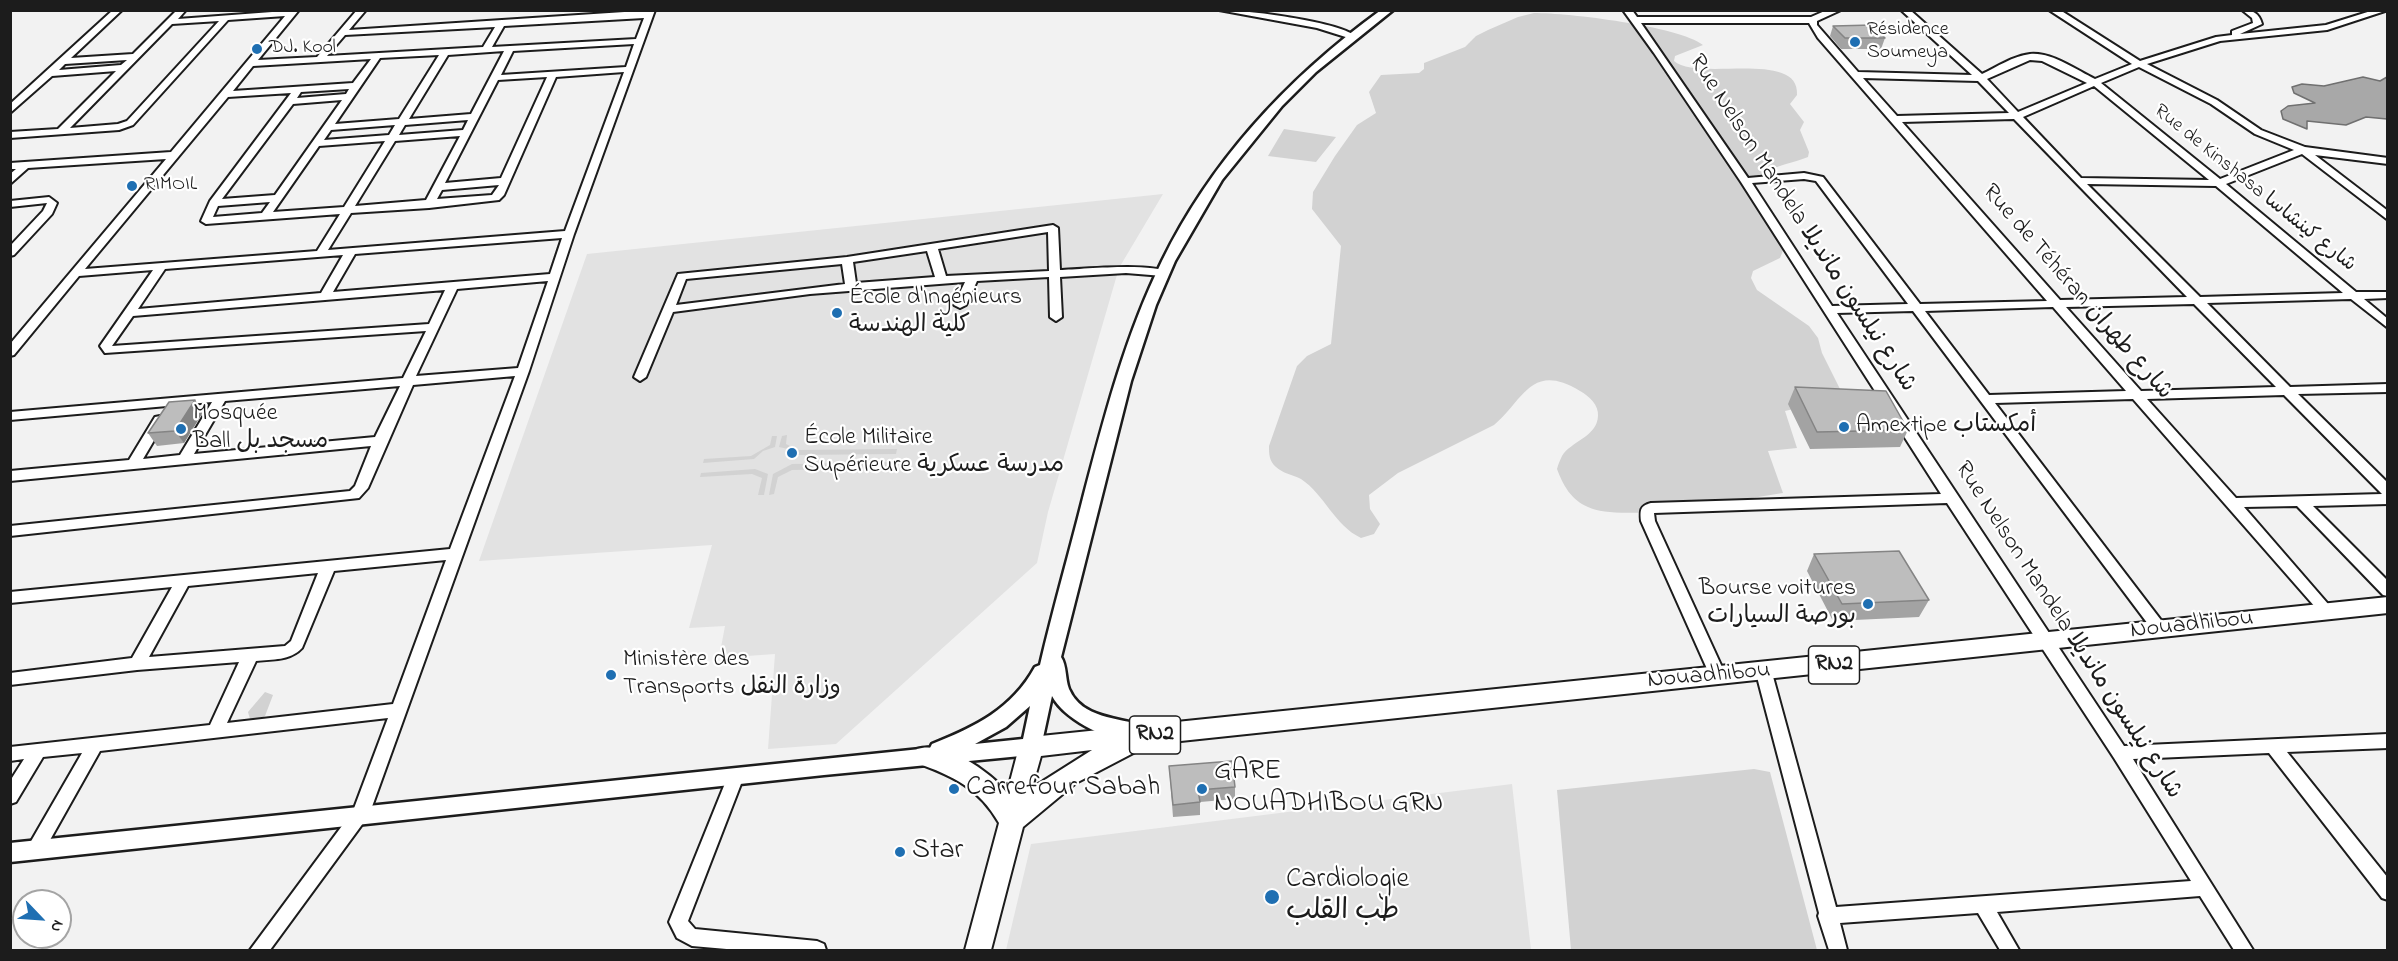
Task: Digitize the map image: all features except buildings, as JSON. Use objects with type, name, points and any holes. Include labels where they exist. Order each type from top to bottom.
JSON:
[{"type":"highway","name":"Nouadhibou","points":[[1031,747],[2046,643],[2159,628],[2388,605]]},
{"type":"highway","points":[[1011,822],[1051,785],[1071,771],[1151,735]]},
{"type":"highway","points":[[978,951],[1031,747]]},
{"type":"highway","points":[[925,756],[950,762],[985,783],[1000,801],[1011,822]]},
{"type":"main road","points":[[10,853],[925,756],[1031,747],[1056,638],[1117,399],[1139,331],[1163,273],[1210,187],[1248,136],[1286,96],[1352,36],[1388,10]]},
{"type":"main road","points":[[1056,638],[1055,682],[1068,704],[1093,722],[1151,735]]},
{"type":"main road","points":[[925,756],[995,725],[1019,706],[1040,677],[1056,638]]},
{"type":"street","points":[[10,110],[118,10]]},
{"type":"street","points":[[62,130],[182,10]]},
{"type":"street","points":[[320,59],[362,10]]},
{"type":"street","points":[[1223,10],[1318,26],[1352,36]]},
{"type":"street","name":"Rue Nelson Mandela شارع نيلسون مانديلا","points":[[1627,10],[1745,181],[2046,643],[2121,753],[2244,951]]},
{"type":"street","points":[[1635,20],[1813,20],[1837,10]]},
{"type":"street","points":[[1905,10],[1982,78],[2078,181],[2388,492]]},
{"type":"street","points":[[2053,10],[2139,64],[2214,102],[2258,132],[2303,150],[2388,161]]},
{"type":"street","points":[[1892,119],[2016,116],[2139,64],[2258,24],[2256,17],[2246,10]]},
{"type":"street","points":[[2219,39],[2327,27],[2385,10]]},
{"type":"street","points":[[171,22],[294,12]]},
{"type":"street","points":[[10,352],[294,12]]},
{"type":"street","points":[[259,951],[360,815],[523,371],[569,234],[650,13],[580,14],[342,33]]},
{"type":"street","points":[[10,135],[119,127],[130,123],[226,18]]},
{"type":"street","name":"Rue de Téhéran شارع طهران","points":[[1813,20],[1813,25],[1821,36],[1858,75],[1892,119],[2328,612]]},
{"type":"street","points":[[486,50],[502,22]]},
{"type":"street","points":[[252,63],[640,40]]},
{"type":"street","points":[[429,205],[510,48]]},
{"type":"street","points":[[320,254],[445,52]]},
{"type":"street","points":[[265,218],[377,56]]},
{"type":"street","points":[[63,61],[135,57]]},
{"type":"street","name":"Rue de Kinshasa شارع كينشاسا","points":[[1982,78],[2019,60],[2035,57],[2044,58],[2095,83],[2219,183],[2388,325]]},
{"type":"street","points":[[51,73],[124,68]]},
{"type":"street","points":[[493,78],[629,69]]},
{"type":"street","points":[[298,90],[214,203],[206,220],[265,218],[495,198],[553,74]]},
{"type":"street","points":[[1858,75],[1982,78]]},
{"type":"street","points":[[225,94],[357,86]]},
{"type":"street","points":[[288,101],[349,97]]},
{"type":"street","points":[[328,127],[473,117]]},
{"type":"street","points":[[317,143],[465,133]]},
{"type":"street","points":[[2078,181],[2219,183],[2303,150]]},
{"type":"street","points":[[2303,150],[2388,217]]},
{"type":"street","points":[[10,166],[174,155]]},
{"type":"street","points":[[10,181],[25,165]]},
{"type":"street","points":[[1745,181],[1804,176],[1819,179],[2159,628]]},
{"type":"street","points":[[438,187],[504,181]]},
{"type":"street","points":[[214,203],[279,198]]},
{"type":"street","points":[[10,204],[49,200],[52,203],[48,212],[10,253]]},
{"type":"street","points":[[640,377],[682,276],[847,260],[1053,228],[1056,317]]},
{"type":"street","points":[[75,273],[569,234]]},
{"type":"street","points":[[932,248],[941,279]]},
{"type":"street","points":[[325,296],[351,251]]},
{"type":"street","points":[[847,260],[851,287]]},
{"type":"street","points":[[162,266],[106,346],[109,350],[433,327]]},
{"type":"street","points":[[668,309],[851,287],[941,279],[1126,270],[1163,273]]},
{"type":"street","points":[[130,312],[555,277]]},
{"type":"street","points":[[960,305],[973,277]]},
{"type":"street","points":[[10,531],[354,495],[361,488],[380,441],[453,285]]},
{"type":"street","points":[[1829,310],[2388,295]]},
{"type":"street","points":[[10,416],[523,371]]},
{"type":"street","points":[[1985,399],[2388,388]]},
{"type":"street","points":[[184,460],[221,397]]},
{"type":"street","points":[[133,464],[171,402]]},
{"type":"street","points":[[10,476],[380,441]]},
{"type":"street","points":[[1718,676],[1648,521],[1647,510],[1651,508],[1951,498]]},
{"type":"street","points":[[2232,503],[2388,499]]},
{"type":"street","points":[[2300,501],[2388,591]]},
{"type":"street","points":[[10,598],[455,554]]},
{"type":"street","points":[[10,679],[137,664],[280,655],[293,649],[328,567]]},
{"type":"street","points":[[137,664],[183,581]]},
{"type":"street","points":[[215,731],[250,656]]},
{"type":"street","points":[[1764,672],[1838,951]]},
{"type":"street","points":[[10,754],[398,710]]},
{"type":"street","points":[[2121,753],[2388,741]]},
{"type":"street","points":[[35,850],[95,745]]},
{"type":"street","points":[[2272,745],[2380,872],[2388,892]]},
{"type":"street","points":[[10,797],[38,751]]},
{"type":"street","points":[[736,776],[678,922],[684,932],[692,937],[817,951]]},
{"type":"street","points":[[1827,916],[2204,888]]},
{"type":"street","points":[[1982,903],[2010,951]]},
{"type":"shaded area","points":[[1534,13],[1596,18],[1671,32],[1703,45],[1675,56],[1674,61],[1686,67],[1765,70],[1782,73],[1794,81],[1797,95],[1790,104],[1804,122],[1800,130],[1809,152],[1808,157],[1773,169],[1763,175],[1756,184],[1753,193],[1759,212],[1784,248],[1780,258],[1753,271],[1751,278],[1757,290],[1809,326],[1818,338],[1822,353],[1840,389],[1836,399],[1785,411],[1797,448],[1768,451],[1783,493],[1683,509],[1628,513],[1605,512],[1588,507],[1568,491],[1559,475],[1558,466],[1566,451],[1593,429],[1597,423],[1597,408],[1587,395],[1563,383],[1550,380],[1539,382],[1521,396],[1494,425],[1398,473],[1369,495],[1370,509],[1380,524],[1374,534],[1361,538],[1344,526],[1317,493],[1301,479],[1276,467],[1269,455],[1269,446],[1297,366],[1307,356],[1331,344],[1341,246],[1312,209],[1313,192],[1357,125],[1376,113],[1369,92],[1381,75],[1419,73],[1424,69],[1424,63],[1465,47],[1476,36],[1488,30]]},
{"type":"shaded area","points":[[2363,77],[2380,81],[2387,77],[2387,119],[2366,117],[2346,125],[2307,121],[2307,129],[2283,119],[2281,111],[2288,106],[2315,103],[2294,93],[2292,87],[2302,84],[2324,86]]},
{"type":"shaded area","points":[[1284,129],[1336,137],[1316,162],[1268,156]]},
{"type":"shaded area","points":[[1163,194],[1119,268],[1048,512],[1037,563],[836,744],[768,749],[775,654],[719,658],[725,626],[689,628],[712,545],[479,561],[587,254]]},
{"type":"shaded area","points":[[787,435],[786,444],[798,450],[897,449],[896,454],[794,455],[788,449],[779,447],[782,436]]},
{"type":"shaded area","points":[[772,436],[777,436],[775,447],[763,451],[754,459],[703,463],[704,459],[751,456],[770,445]]},
{"type":"shaded area","points":[[895,462],[894,468],[792,470],[778,477],[774,494],[769,495],[773,474],[792,464]]},
{"type":"shaded area","points":[[755,469],[768,474],[764,495],[758,495],[762,478],[752,474],[700,477],[701,473]]},
{"type":"shaded area","points":[[265,692],[273,695],[265,716],[259,720],[250,719],[248,712]]},
{"type":"shaded area","points":[[1754,769],[1770,772],[1817,950],[1571,950],[1557,790]]},
{"type":"shaded area","name":"Cardiologie طب القلب","points":[[1512,784],[1531,950],[1006,950],[1031,844]]},
{"type":"place","name":"Résidence Soumeya","points":[[1855,42]]},
{"type":"place","name":"DJ. Kool","points":[[257,49]]},
{"type":"place","name":"RIMOIL","points":[[132,186]]},
{"type":"place","name":"École d'Ingénieurs كلية الهندسة","points":[[837,313]]},
{"type":"place","name":"Amextipe أمكستاب","points":[[1844,427]]},
{"type":"place","name":"Mosquée Ball مسجد بل","points":[[181,429]]},
{"type":"place","name":"École Militaire Supérieure مدرسة عسكرية","points":[[792,453]]},
{"type":"place","name":"Bourse voitures بورصة السيارات","points":[[1868,604]]},
{"type":"place","name":"Ministère des Transports وزارة النقل","points":[[611,675]]},
{"type":"place","name":"Carrefour Sabah","points":[[954,789]]},
{"type":"place","name":"GARE NOUADHIBOU GRN","points":[[1202,789]]},
{"type":"place","name":"Star","points":[[900,852]]},
{"type":"place","name":"Cardiologie طب القلب","points":[[1272,897]]}]
